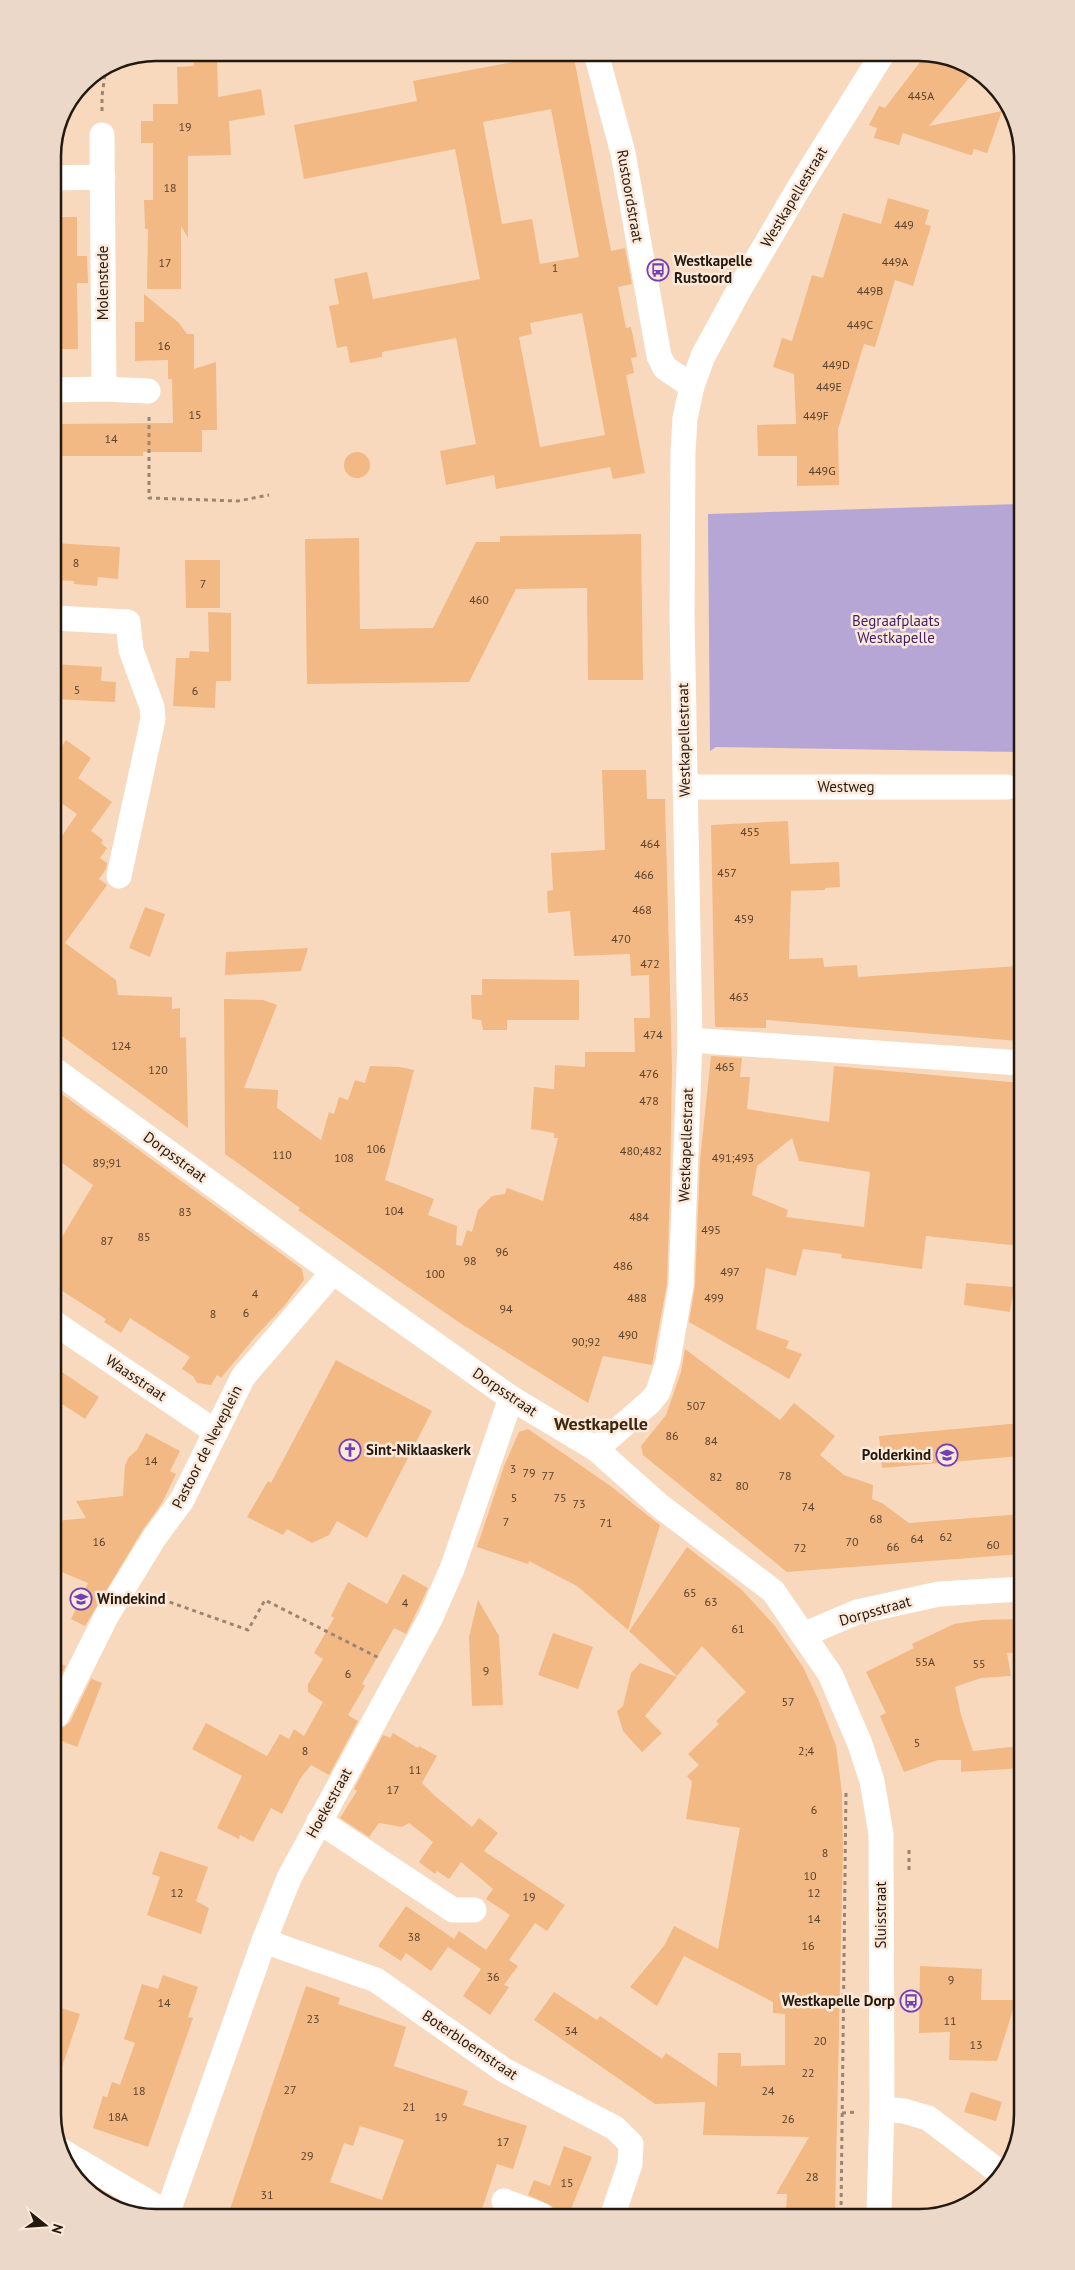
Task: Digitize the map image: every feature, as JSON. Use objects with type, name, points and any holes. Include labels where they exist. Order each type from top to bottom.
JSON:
[{"type":"street","name":"Rustoordstraat","points":[[598,61],[623,152],[659,356],[665,368],[692,386]]},
{"type":"street","name":"Westkapellestraat","points":[[596,1449],[650,1402],[658,1392],[668,1361],[681,1285],[690,1040],[682,615],[682,452],[692,386],[704,356],[739,290],[808,172],[878,61]]},
{"type":"street","name":"Molenstede","points":[[102,135],[104,389]]},
{"type":"street","points":[[61,178],[103,177]]},
{"type":"street","points":[[61,390],[148,391]]},
{"type":"street","points":[[61,618],[128,622],[131,650],[152,707],[153,719],[118,876]]},
{"type":"street","name":"Westweg","points":[[685,787],[1007,787]]},
{"type":"street","points":[[690,1040],[1014,1063]]},
{"type":"street","name":"Dorpsstraat","points":[[61,1074],[333,1272],[511,1398],[596,1449],[660,1506],[773,1591],[802,1636],[857,1612],[939,1594],[1014,1590]]},
{"type":"street","name":"Pastoor de Neveplein","points":[[61,1707],[108,1615],[154,1538],[182,1500],[243,1377],[333,1272]]},
{"type":"street","name":"Waasstraat","points":[[61,1327],[216,1432]]},
{"type":"street","name":"Hoekestraat","points":[[169,2209],[264,1941],[289,1878],[430,1619],[452,1568],[511,1398]]},
{"type":"street","name":"Sluisstraat","points":[[802,1636],[830,1674],[860,1744],[872,1782],[881,1834],[882,2109],[879,2209]]},
{"type":"street","points":[[319,1821],[454,1910],[474,1910]]},
{"type":"street","name":"Boterbloemstraat","points":[[264,1941],[376,1980],[504,2070],[615,2128],[631,2144],[630,2164],[615,2209]]},
{"type":"street","points":[[882,2109],[904,2111],[928,2118],[996,2169]]},
{"type":"street","points":[[72,2157],[157,2209]]},
{"type":"street","points":[[504,2201],[525,2209]]},
{"type":"path","points":[[102,135],[102,96],[105,77]]},
{"type":"path","points":[[148,391],[149,498],[238,501],[269,494]]},
{"type":"path","points":[[126,1586],[248,1630],[265,1600],[403,1671]]},
{"type":"path","points":[[841,2209],[846,1782]]},
{"type":"green space","name":"Begraafplaats Westkapelle","points":[[1014,504],[1014,752],[716,747],[710,751],[708,514]]},
{"type":"building","points":[[194,61],[217,61],[218,97],[261,89],[265,115],[229,121],[231,155],[188,156],[188,238],[181,226],[181,289],[147,289],[148,229],[145,229],[144,200],[153,200],[153,143],[141,143],[141,121],[153,121],[153,104],[178,104],[177,67],[194,66]]},
{"type":"building","points":[[518,61],[575,61],[611,251],[625,248],[632,284],[618,287],[626,328],[631,327],[637,357],[631,358],[634,373],[626,375],[645,473],[613,479],[610,467],[496,489],[494,475],[446,485],[440,451],[476,444],[456,338],[382,352],[382,357],[350,363],[347,346],[337,348],[329,306],[339,304],[334,279],[367,272],[373,299],[480,279],[455,149],[304,179],[294,125],[417,101],[413,81]],"holes":[[[551,109],[579,257],[540,264],[532,219],[502,224],[483,122]],[[582,313],[605,435],[540,447],[519,337],[532,334],[530,323]]]},
{"type":"building","points":[[921,61],[925,61],[949,66],[970,77],[929,126],[1002,111],[987,153],[974,149],[972,155],[970,155],[903,133],[899,145],[874,138],[877,128],[869,125],[879,106],[885,108]]},
{"type":"building","points":[[888,198],[929,210],[925,224],[931,226],[913,286],[895,280],[875,347],[864,344],[838,429],[839,485],[797,486],[797,456],[758,456],[757,425],[796,424],[794,374],[773,367],[782,338],[792,341],[812,275],[823,278],[843,213],[881,224]]},
{"type":"building","points":[[61,217],[77,217],[77,256],[87,256],[88,283],[77,283],[78,349],[61,349]]},
{"type":"building","points":[[144,294],[179,323],[187,334],[194,334],[194,369],[216,362],[217,430],[202,430],[202,452],[143,452],[143,456],[61,456],[61,424],[173,423],[172,379],[168,379],[168,360],[135,361],[135,322],[144,322]]},
{"type":"building","points":[[357,452],[366,456],[370,465],[366,474],[357,478],[348,474],[344,465],[348,456]]},
{"type":"building","points":[[641,534],[643,680],[588,680],[587,588],[516,589],[469,682],[307,684],[305,539],[359,538],[360,629],[433,628],[476,542],[500,542],[500,536]]},
{"type":"building","points":[[61,543],[120,547],[118,579],[98,577],[97,586],[74,584],[74,581],[61,580]]},
{"type":"building","points":[[185,560],[220,560],[220,608],[186,608]]},
{"type":"building","points":[[208,612],[231,613],[231,681],[216,681],[215,708],[173,706],[176,658],[189,658],[190,651],[209,652]]},
{"type":"building","points":[[61,664],[102,667],[101,681],[116,682],[115,702],[61,699]]},
{"type":"building","points":[[66,740],[91,758],[78,778],[112,802],[91,831],[103,840],[101,843],[107,848],[100,858],[107,863],[106,869],[99,879],[107,885],[65,943],[116,980],[118,995],[172,997],[172,1009],[180,1008],[180,1038],[186,1037],[188,1128],[61,1035],[61,837],[77,814],[61,803],[61,747]]},
{"type":"building","points":[[602,770],[646,770],[647,799],[665,799],[672,1067],[670,1191],[667,1284],[652,1365],[603,1356],[588,1403],[460,1323],[298,1210],[300,1208],[225,1154],[224,999],[263,1000],[277,1005],[244,1088],[278,1090],[277,1108],[321,1140],[329,1112],[334,1114],[339,1097],[348,1100],[355,1080],[365,1083],[370,1066],[400,1067],[414,1070],[385,1180],[434,1199],[428,1215],[457,1226],[456,1245],[462,1246],[467,1230],[472,1232],[478,1210],[492,1196],[505,1194],[507,1188],[543,1201],[558,1138],[554,1138],[554,1133],[531,1129],[534,1087],[554,1089],[555,1065],[585,1067],[585,1052],[635,1052],[634,1018],[650,1018],[649,975],[631,976],[630,954],[574,956],[570,911],[548,913],[547,891],[553,890],[551,853],[605,850]]},
{"type":"building","points":[[788,821],[790,864],[839,862],[840,887],[825,888],[825,890],[791,891],[789,959],[823,958],[824,967],[857,965],[858,977],[1014,966],[1014,1041],[766,1020],[766,1028],[715,1027],[711,825]]},
{"type":"building","points":[[145,907],[165,914],[150,957],[129,948]]},
{"type":"building","points":[[308,948],[301,971],[225,975],[226,952]]},
{"type":"building","points":[[482,979],[579,980],[579,1020],[507,1020],[507,1030],[483,1030],[481,1020],[472,1019],[471,995],[482,995]]},
{"type":"building","points":[[711,1056],[742,1058],[740,1077],[750,1077],[747,1109],[829,1122],[834,1066],[1014,1082],[1014,1245],[926,1236],[922,1269],[841,1258],[842,1254],[803,1249],[796,1276],[766,1268],[756,1329],[789,1341],[786,1348],[802,1354],[789,1379],[689,1322],[695,1286],[700,1160]],"holes":[[[792,1138],[799,1161],[870,1172],[864,1227],[786,1217],[788,1210],[752,1195],[757,1166]]]},
{"type":"building","points":[[61,1093],[302,1269],[304,1280],[284,1306],[221,1378],[217,1375],[211,1385],[197,1383],[193,1376],[182,1369],[190,1357],[130,1318],[121,1333],[104,1322],[106,1319],[61,1290],[61,1239],[93,1185],[61,1162]]},
{"type":"building","points":[[966,1283],[1014,1287],[1010,1312],[964,1305]]},
{"type":"building","points":[[685,1349],[780,1420],[794,1403],[835,1436],[820,1455],[844,1475],[873,1485],[872,1499],[882,1503],[909,1523],[1014,1515],[1014,1555],[787,1572],[643,1455],[641,1446],[666,1415],[681,1372]]},
{"type":"building","name":"Sint-Niklaaskerk","points":[[336,1360],[432,1411],[367,1538],[337,1521],[329,1535],[312,1543],[287,1529],[283,1535],[247,1517],[268,1481],[271,1483]]},
{"type":"building","points":[[61,1371],[99,1397],[85,1419],[61,1403]]},
{"type":"building","points":[[1014,1424],[1014,1457],[882,1468],[879,1436]]},
{"type":"building","points":[[528,1429],[609,1485],[660,1525],[628,1630],[577,1586],[529,1561],[528,1564],[477,1547],[504,1466],[519,1432]]},
{"type":"building","points":[[146,1433],[180,1451],[170,1471],[176,1474],[162,1503],[142,1531],[85,1626],[71,1619],[88,1583],[61,1572],[61,1520],[86,1518],[76,1501],[123,1496],[125,1465],[129,1457],[137,1450]]},
{"type":"building","points":[[687,1547],[741,1589],[775,1626],[803,1667],[819,1701],[836,1746],[842,1793],[843,1849],[835,2209],[786,2209],[787,2194],[776,2194],[809,2137],[703,2135],[705,2102],[655,2104],[534,2020],[554,1992],[597,2020],[600,2016],[662,2059],[666,2053],[717,2087],[718,2053],[741,2053],[741,2066],[785,2065],[785,2014],[773,2013],[773,2002],[684,1956],[657,2006],[630,1987],[664,1946],[674,1926],[718,1949],[740,1828],[686,1819],[692,1782],[687,1776],[699,1765],[688,1754],[719,1724],[716,1721],[746,1692],[702,1646],[677,1676],[629,1631]]},
{"type":"building","points":[[403,1574],[428,1588],[406,1634],[394,1628],[362,1684],[365,1686],[348,1715],[358,1721],[329,1775],[311,1765],[300,1779],[282,1814],[271,1808],[253,1842],[240,1835],[239,1839],[217,1828],[242,1776],[192,1749],[206,1723],[267,1756],[280,1734],[289,1739],[294,1729],[304,1736],[323,1702],[308,1692],[308,1684],[323,1659],[314,1653],[334,1618],[331,1616],[348,1582],[387,1604]]},
{"type":"building","points":[[478,1600],[499,1636],[503,1705],[472,1706],[469,1637]]},
{"type":"building","points":[[1014,1619],[1014,1653],[1007,1653],[1011,1676],[981,1678],[955,1687],[961,1715],[973,1751],[1014,1747],[1014,1769],[961,1772],[961,1760],[938,1760],[904,1772],[880,1716],[886,1713],[866,1672],[914,1648],[912,1644],[954,1624],[981,1620]]},
{"type":"building","points":[[553,1633],[593,1647],[578,1689],[538,1675]]},
{"type":"building","points":[[640,1663],[677,1677],[645,1716],[662,1733],[642,1752],[623,1731],[617,1711],[623,1706],[631,1673]]},
{"type":"building","points":[[61,1664],[66,1666],[61,1675]]},
{"type":"building","points":[[92,1677],[92,1679],[102,1683],[77,1747],[61,1741],[61,1728],[70,1722]]},
{"type":"building","points":[[393,1733],[418,1748],[419,1746],[437,1756],[422,1783],[435,1796],[472,1827],[479,1818],[498,1833],[484,1851],[565,1905],[547,1931],[535,1923],[509,1960],[518,1966],[504,1985],[509,1987],[490,2015],[463,1996],[481,1969],[448,1947],[450,1944],[431,1971],[406,1953],[401,1961],[378,1946],[406,1906],[454,1939],[459,1931],[486,1950],[510,1915],[486,1899],[493,1889],[461,1862],[449,1879],[437,1871],[435,1874],[419,1862],[433,1842],[409,1823],[402,1827],[379,1823],[369,1837],[340,1818],[357,1791],[354,1789],[383,1735],[390,1738]]},
{"type":"building","points":[[160,1851],[208,1867],[196,1901],[209,1908],[201,1934],[147,1915],[160,1877],[152,1874]]},
{"type":"building","points":[[920,1966],[982,1969],[981,2000],[1014,2000],[1014,2006],[997,2061],[949,2060],[950,2032],[919,2033]]},
{"type":"building","points":[[163,1975],[198,1987],[188,2017],[193,2018],[148,2147],[93,2128],[103,2096],[107,2097],[112,2082],[120,2085],[135,2043],[124,2039],[142,1984],[158,1989]]},
{"type":"building","points":[[306,1986],[340,1998],[338,2004],[406,2027],[394,2066],[468,2091],[463,2105],[527,2126],[513,2169],[497,2164],[482,2209],[230,2209]],"holes":[[[360,2126],[404,2140],[382,2200],[330,2182],[344,2143],[353,2146]]]},
{"type":"building","points":[[61,2008],[80,2014],[61,2070]]},
{"type":"building","points":[[971,2092],[1002,2102],[996,2121],[964,2112]]},
{"type":"building","points":[[564,2146],[592,2157],[571,2209],[553,2209],[552,2206],[528,2195],[534,2180],[550,2186]]},
{"type":"place","name":"Westkapelle Rustoord","points":[[658,270]]},
{"type":"place","name":"Sint-Niklaaskerk","points":[[350,1450]]},
{"type":"place","name":"Polderkind","points":[[947,1455]]},
{"type":"place","name":"Windekind","points":[[81,1599]]},
{"type":"place","name":"Westkapelle Dorp","points":[[911,2001]]},
{"type":"district","name":"Westkapelle","points":[[601,1424]]}]
